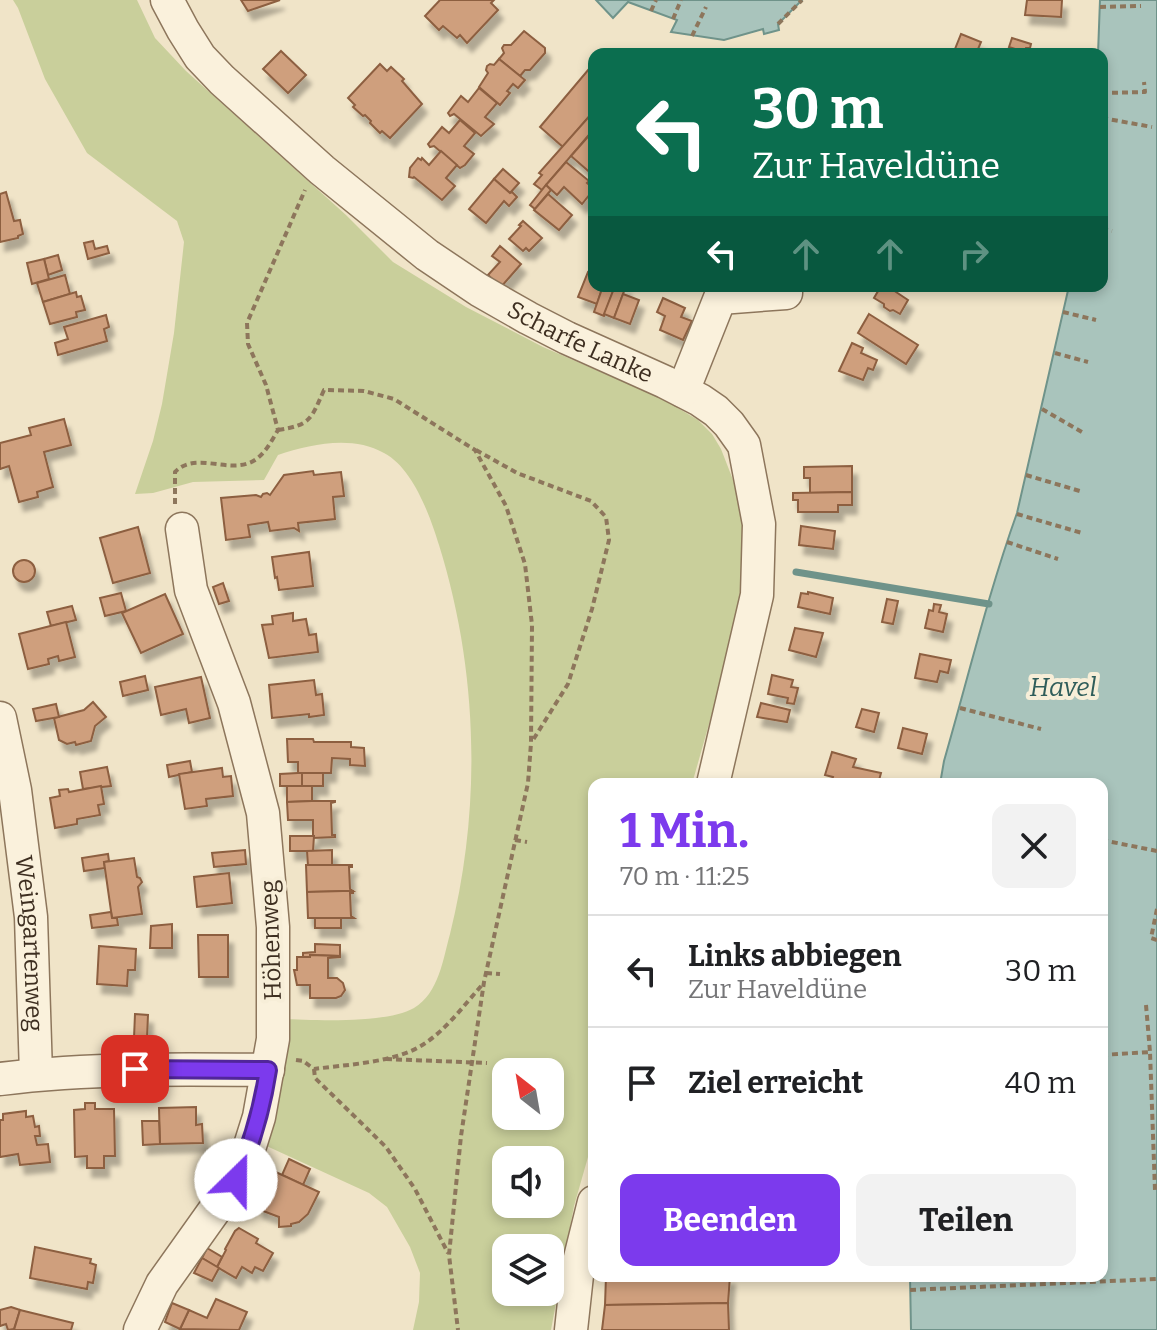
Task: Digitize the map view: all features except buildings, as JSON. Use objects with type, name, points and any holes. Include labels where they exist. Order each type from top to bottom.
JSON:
[{"type":"street","name":"Scharfe Lanke","points":[[167,0],[200,57],[222,80],[322,170],[427,255],[528,318],[683,391],[716,411],[744,445],[759,524],[757,595],[714,778]]},
{"type":"street","points":[[683,391],[720,298],[786,293]]},
{"type":"street","name":"Höhenweg","points":[[140,1330],[162,1284],[236,1180],[259,1117],[273,1039],[273,927],[263,813],[234,703],[191,590],[178,519]]},
{"type":"street","name":"Weingartenweg","points":[[0,718],[15,790],[31,917],[36,1074]]},
{"type":"street","points":[[0,1079],[36,1074],[269,1062]]},
{"type":"street","points":[[571,1330],[578,1266],[588,1226]]},
{"type":"path","points":[[651,11],[656,0]]},
{"type":"path","points":[[673,19],[681,0]]},
{"type":"path","points":[[778,24],[802,0]]},
{"type":"path","points":[[1100,7],[1141,6]]},
{"type":"path","points":[[692,36],[706,7]]},
{"type":"path","points":[[1108,93],[1145,92],[1144,82]]},
{"type":"path","points":[[1108,119],[1152,127]]},
{"type":"path","points":[[178,519],[175,472],[178,468],[191,463],[250,463],[266,450],[278,430],[266,385],[248,344],[247,323],[304,191]]},
{"type":"path","points":[[1108,230],[1112,231]]},
{"type":"path","points":[[1063,312],[1096,320]]},
{"type":"path","points":[[1055,353],[1088,362]]},
{"type":"path","points":[[278,430],[296,427],[312,418],[324,390],[364,391],[394,399],[517,473],[591,501],[606,517],[609,540],[592,609],[568,684],[531,743]]},
{"type":"path","points":[[1042,409],[1082,432]]},
{"type":"path","points":[[458,1330],[449,1255],[461,1136],[484,982],[528,783],[533,678],[532,625],[525,564],[506,506],[475,450]]},
{"type":"path","points":[[1026,475],[1083,492]]},
{"type":"path","points":[[1017,514],[1082,533]]},
{"type":"path","points":[[1007,542],[1058,559]]},
{"type":"path","points":[[960,708],[1041,729]]},
{"type":"path","points":[[515,840],[527,842]]},
{"type":"path","points":[[1108,841],[1157,851]]},
{"type":"path","points":[[1157,909],[1151,938],[1157,940]]},
{"type":"path","points":[[486,973],[500,974]]},
{"type":"path","points":[[269,1062],[303,1061],[314,1069],[412,1051],[440,1032],[484,982]]},
{"type":"path","points":[[1146,1005],[1157,1189]]},
{"type":"path","points":[[1108,1055],[1150,1052]]},
{"type":"path","points":[[380,1059],[487,1063]]},
{"type":"path","points":[[314,1069],[315,1078],[386,1147],[415,1189],[449,1255]]},
{"type":"path","points":[[1108,1281],[1157,1279]]},
{"type":"path","points":[[910,1290],[1090,1282]]},
{"type":"green space","points":[[13,0],[137,0],[155,38],[186,71],[346,215],[393,262],[466,307],[543,347],[661,398],[698,420],[721,449],[741,505],[748,566],[737,625],[694,778],[588,778],[588,1157],[574,1206],[564,1260],[564,1234],[492,1234],[492,1306],[555,1306],[551,1330],[413,1330],[419,1302],[420,1273],[410,1247],[387,1207],[369,1193],[260,1143],[282,1019],[386,1017],[414,1008],[435,985],[460,886],[471,788],[468,689],[462,641],[435,533],[419,494],[394,460],[372,447],[345,443],[318,445],[278,455],[264,480],[193,482],[153,493],[135,494],[162,404],[184,242],[177,221],[87,153],[45,79]]},
{"type":"water","points":[[596,0],[802,0],[778,24],[779,30],[764,34],[763,29],[724,40],[671,32],[677,20],[628,2],[613,18]]},
{"type":"water","name":"Havel","points":[[1100,0],[1157,0],[1157,1330],[911,1330],[910,1282],[1108,1282],[1108,778],[941,778],[979,636],[1017,513],[1068,292],[1108,292],[1108,48],[1098,48]]},
{"type":"waterway","points":[[796,572],[989,604]]},
{"type":"route","points":[[135,1069],[268,1070],[259,1117],[236,1180]]}]
